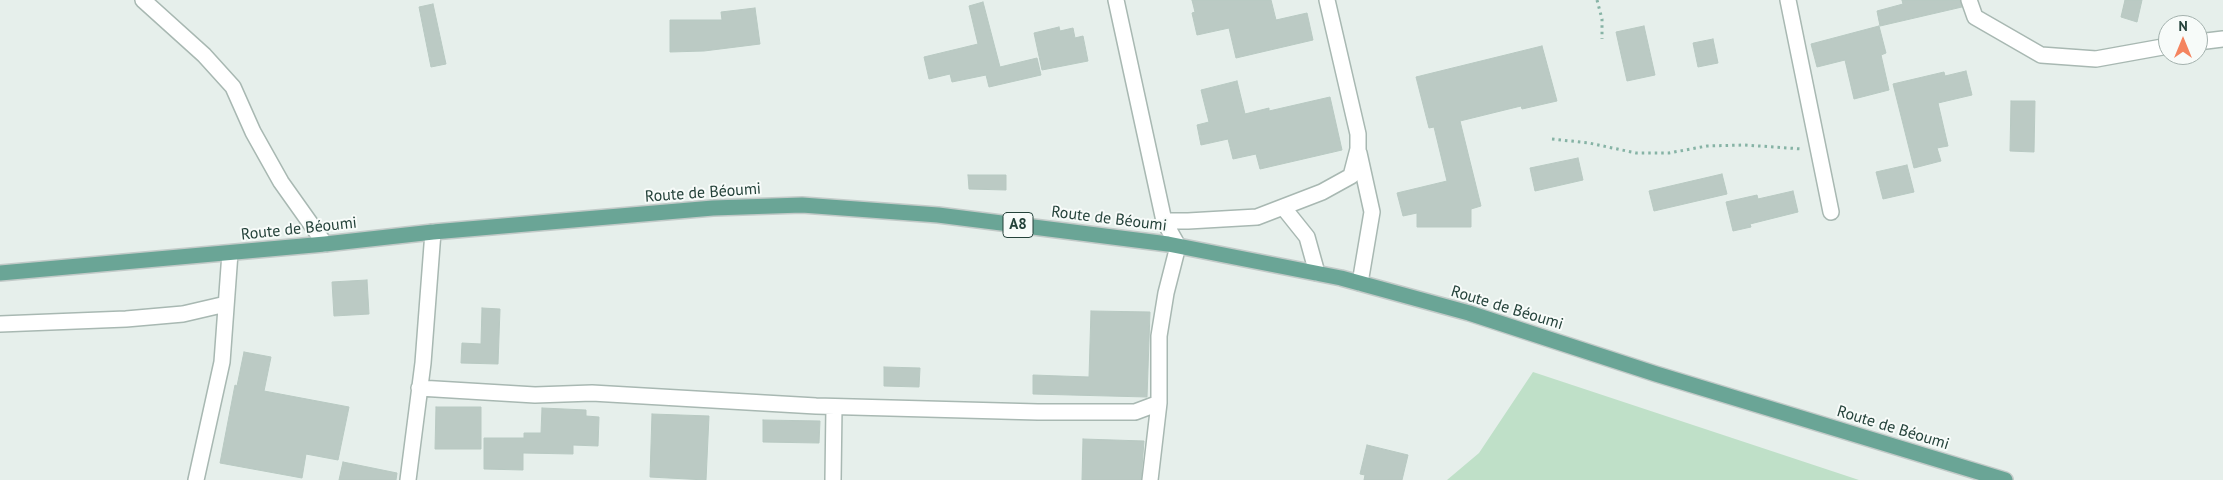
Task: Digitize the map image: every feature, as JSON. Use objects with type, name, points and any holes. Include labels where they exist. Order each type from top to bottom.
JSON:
[{"type":"main road","name":"Route de Béoumi","points":[[0,273],[230,253],[433,232],[713,208],[802,205],[938,215],[1178,246],[1360,283],[1469,313],[1656,374],[2005,480]]},
{"type":"street","points":[[143,0],[204,55],[233,87],[253,132],[280,182],[325,244]]},
{"type":"street","points":[[1116,0],[1164,220],[1178,246],[1166,293],[1159,336],[1159,403],[1150,480]]},
{"type":"street","points":[[1327,0],[1358,134],[1358,149],[1372,212],[1360,283]]},
{"type":"street","points":[[1788,0],[1831,212]]},
{"type":"street","points":[[1969,0],[1975,17],[2041,55],[2096,59],[2158,48]]},
{"type":"street","points":[[2208,41],[2223,39]]},
{"type":"street","points":[[1164,220],[1188,222],[1257,216],[1283,207],[1322,192],[1351,176],[1358,149]]},
{"type":"street","points":[[1283,207],[1306,237],[1317,274]]},
{"type":"street","points":[[408,480],[420,388],[430,287],[433,232]]},
{"type":"street","points":[[196,480],[222,362],[230,253]]},
{"type":"street","points":[[0,324],[126,319],[183,314],[226,304]]},
{"type":"street","points":[[420,388],[535,395],[592,393],[834,407],[1111,413],[1135,412],[1159,403]]},
{"type":"street","points":[[833,480],[834,407]]},
{"type":"path","points":[[1597,0],[1602,19],[1602,39]]},
{"type":"path","points":[[1552,139],[1589,143],[1636,153],[1669,153],[1708,146],[1745,145],[1818,150]]},
{"type":"green space","points":[[1533,372],[1859,480],[1447,480],[1479,453]]},
{"type":"building","points":[[1192,0],[1271,0],[1276,20],[1307,13],[1313,40],[1236,58],[1229,28],[1197,35],[1192,13],[1195,12]]},
{"type":"building","points":[[1902,0],[1960,0],[1962,7],[1880,26],[1877,11],[1903,4]]},
{"type":"building","points":[[2125,0],[2142,0],[2137,22],[2121,17]]},
{"type":"building","points":[[983,2],[1000,67],[1037,58],[1041,75],[989,87],[986,75],[952,82],[950,74],[929,79],[924,57],[978,44],[969,6]]},
{"type":"building","points":[[433,4],[446,64],[431,67],[419,7]]},
{"type":"building","points":[[755,8],[760,44],[704,51],[670,52],[670,20],[722,20],[721,12]]},
{"type":"building","points":[[1644,26],[1655,75],[1627,81],[1616,32]]},
{"type":"building","points":[[1879,26],[1886,53],[1881,55],[1889,90],[1854,99],[1845,60],[1817,67],[1811,44]]},
{"type":"building","points":[[1059,27],[1060,31],[1073,28],[1075,38],[1083,36],[1088,61],[1042,70],[1034,33]]},
{"type":"building","points":[[1713,39],[1718,63],[1698,67],[1693,43]]},
{"type":"building","points":[[1542,46],[1557,101],[1522,109],[1521,106],[1460,121],[1481,206],[1471,209],[1471,227],[1417,227],[1417,213],[1403,216],[1397,193],[1447,181],[1434,127],[1429,128],[1416,77]]},
{"type":"building","points":[[1966,71],[1972,95],[1938,103],[1948,146],[1937,148],[1941,161],[1914,168],[1893,84],[1944,72],[1945,76]]},
{"type":"building","points":[[1237,81],[1245,114],[1269,108],[1269,111],[1330,97],[1342,150],[1260,169],[1256,154],[1233,159],[1228,139],[1201,145],[1197,125],[1209,122],[1201,90]]},
{"type":"building","points":[[2011,101],[2035,101],[2034,152],[2010,151]]},
{"type":"building","points":[[1578,158],[1583,180],[1535,191],[1530,168]]},
{"type":"building","points":[[1907,165],[1914,192],[1883,199],[1876,172]]},
{"type":"building","points":[[1722,174],[1727,194],[1654,211],[1649,191]]},
{"type":"building","points":[[968,175],[1006,175],[1006,190],[969,189]]},
{"type":"building","points":[[1793,191],[1798,212],[1750,224],[1751,227],[1733,231],[1726,202],[1757,195],[1758,199]]},
{"type":"building","points":[[367,280],[369,314],[334,316],[332,282]]},
{"type":"building","points":[[482,308],[500,309],[498,364],[461,363],[462,343],[481,344]]},
{"type":"building","points":[[1091,311],[1150,312],[1147,397],[1033,394],[1033,375],[1089,377]]},
{"type":"building","points":[[244,352],[271,357],[264,391],[349,407],[338,460],[306,454],[302,478],[220,463],[235,385],[237,386]]},
{"type":"building","points":[[884,367],[920,368],[919,387],[884,386]]},
{"type":"building","points":[[436,407],[481,407],[481,449],[435,449]]},
{"type":"building","points":[[542,408],[586,410],[586,416],[599,417],[598,446],[573,445],[573,454],[523,453],[523,470],[484,469],[484,438],[524,438],[524,433],[541,433]]},
{"type":"building","points":[[652,414],[709,416],[706,480],[650,477]]},
{"type":"building","points":[[763,420],[820,421],[819,443],[763,442]]},
{"type":"building","points":[[1083,439],[1144,441],[1141,480],[1082,480]]},
{"type":"building","points":[[1367,445],[1408,455],[1402,480],[1364,480],[1365,475],[1360,474]]},
{"type":"building","points":[[343,462],[397,473],[396,480],[339,480]]}]
